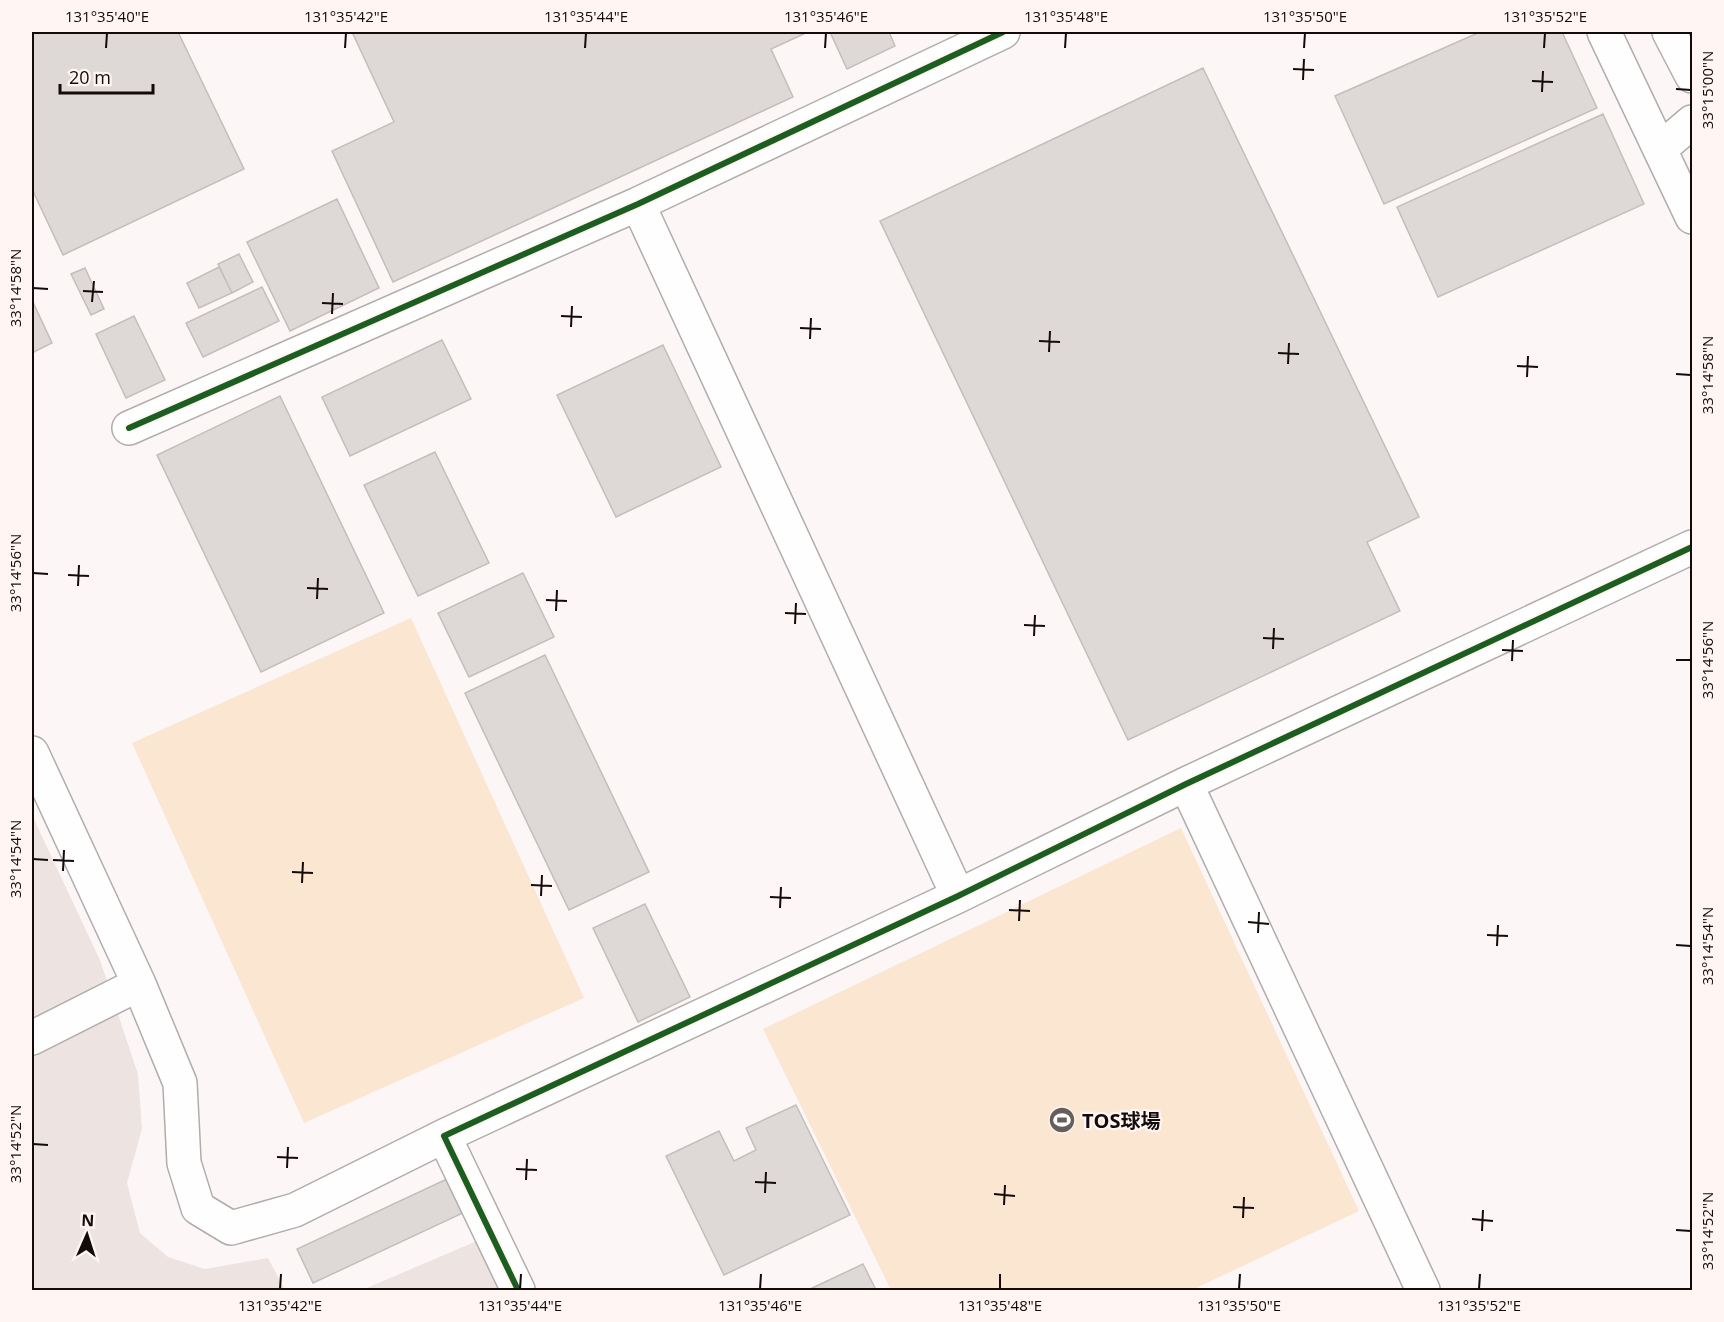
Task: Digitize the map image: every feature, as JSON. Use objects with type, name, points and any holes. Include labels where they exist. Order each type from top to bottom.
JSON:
[{"type":"street","points":[[129,428],[638,204],[1003,32]]},
{"type":"street","points":[[1604,32],[1692,217]]},
{"type":"street","points":[[1670,32],[1692,76]]},
{"type":"street","points":[[1660,149],[1692,122]]},
{"type":"street","points":[[638,204],[958,896]]},
{"type":"street","points":[[32,753],[139,984],[180,1083],[183,1163],[198,1208],[231,1228],[295,1210],[444,1136],[958,896],[1186,784],[1692,547]]},
{"type":"street","points":[[1186,784],[1423,1290]]},
{"type":"street","points":[[32,1038],[139,984]]},
{"type":"street","points":[[444,1136],[518,1290]]},
{"type":"shaded area","points":[[411,618],[584,998],[304,1123],[132,743]]},
{"type":"shaded area","points":[[32,815],[100,960],[138,1074],[142,1129],[127,1183],[140,1233],[168,1257],[205,1269],[268,1258],[285,1290],[32,1290]]},
{"type":"shaded area","name":"TOS球場","points":[[1181,828],[1359,1211],[1192,1290],[891,1290],[763,1029]]},
{"type":"shaded area","points":[[479,1240],[503,1290],[362,1290]]},
{"type":"building","points":[[32,32],[178,32],[244,169],[63,255],[32,189]]},
{"type":"building","points":[[352,32],[808,32],[771,49],[793,97],[393,282],[332,151],[394,122]]},
{"type":"building","points":[[830,32],[889,32],[895,46],[847,69]]},
{"type":"building","points":[[1480,32],[1562,32],[1597,108],[1384,204],[1335,96]]},
{"type":"building","points":[[1203,68],[1419,517],[1367,542],[1400,611],[1128,740],[880,221]]},
{"type":"building","points":[[1603,114],[1644,204],[1438,297],[1397,207]]},
{"type":"building","points":[[337,199],[379,288],[290,331],[247,242]]},
{"type":"building","points":[[239,254],[253,282],[232,293],[218,264]]},
{"type":"building","points":[[219,267],[232,293],[199,308],[187,283]]},
{"type":"building","points":[[85,268],[104,309],[91,315],[71,274]]},
{"type":"building","points":[[262,287],[279,321],[203,357],[186,323]]},
{"type":"building","points":[[32,300],[52,343],[32,353]]},
{"type":"building","points":[[134,316],[165,380],[126,398],[96,334]]},
{"type":"building","points":[[442,340],[471,399],[350,456],[322,397]]},
{"type":"building","points":[[663,345],[721,467],[616,517],[557,395]]},
{"type":"building","points":[[280,396],[384,613],[261,672],[157,455]]},
{"type":"building","points":[[435,452],[489,563],[418,596],[364,485]]},
{"type":"building","points":[[523,573],[554,637],[469,677],[438,613]]},
{"type":"building","points":[[545,655],[649,872],[569,910],[465,693]]},
{"type":"building","points":[[645,904],[690,997],[638,1022],[593,928]]},
{"type":"building","points":[[796,1105],[850,1215],[724,1275],[666,1156],[719,1131],[734,1161],[756,1150],[746,1128]]},
{"type":"building","points":[[449,1178],[465,1212],[313,1283],[297,1249]]},
{"type":"building","points":[[863,1264],[876,1290],[808,1290]]},
{"type":"cycle path","points":[[129,428],[638,204],[1003,32]]},
{"type":"cycle path","points":[[518,1290],[444,1136],[958,896],[1186,784],[1692,547]]},
{"type":"place","name":"TOS球場","points":[[1062,1120]]}]
